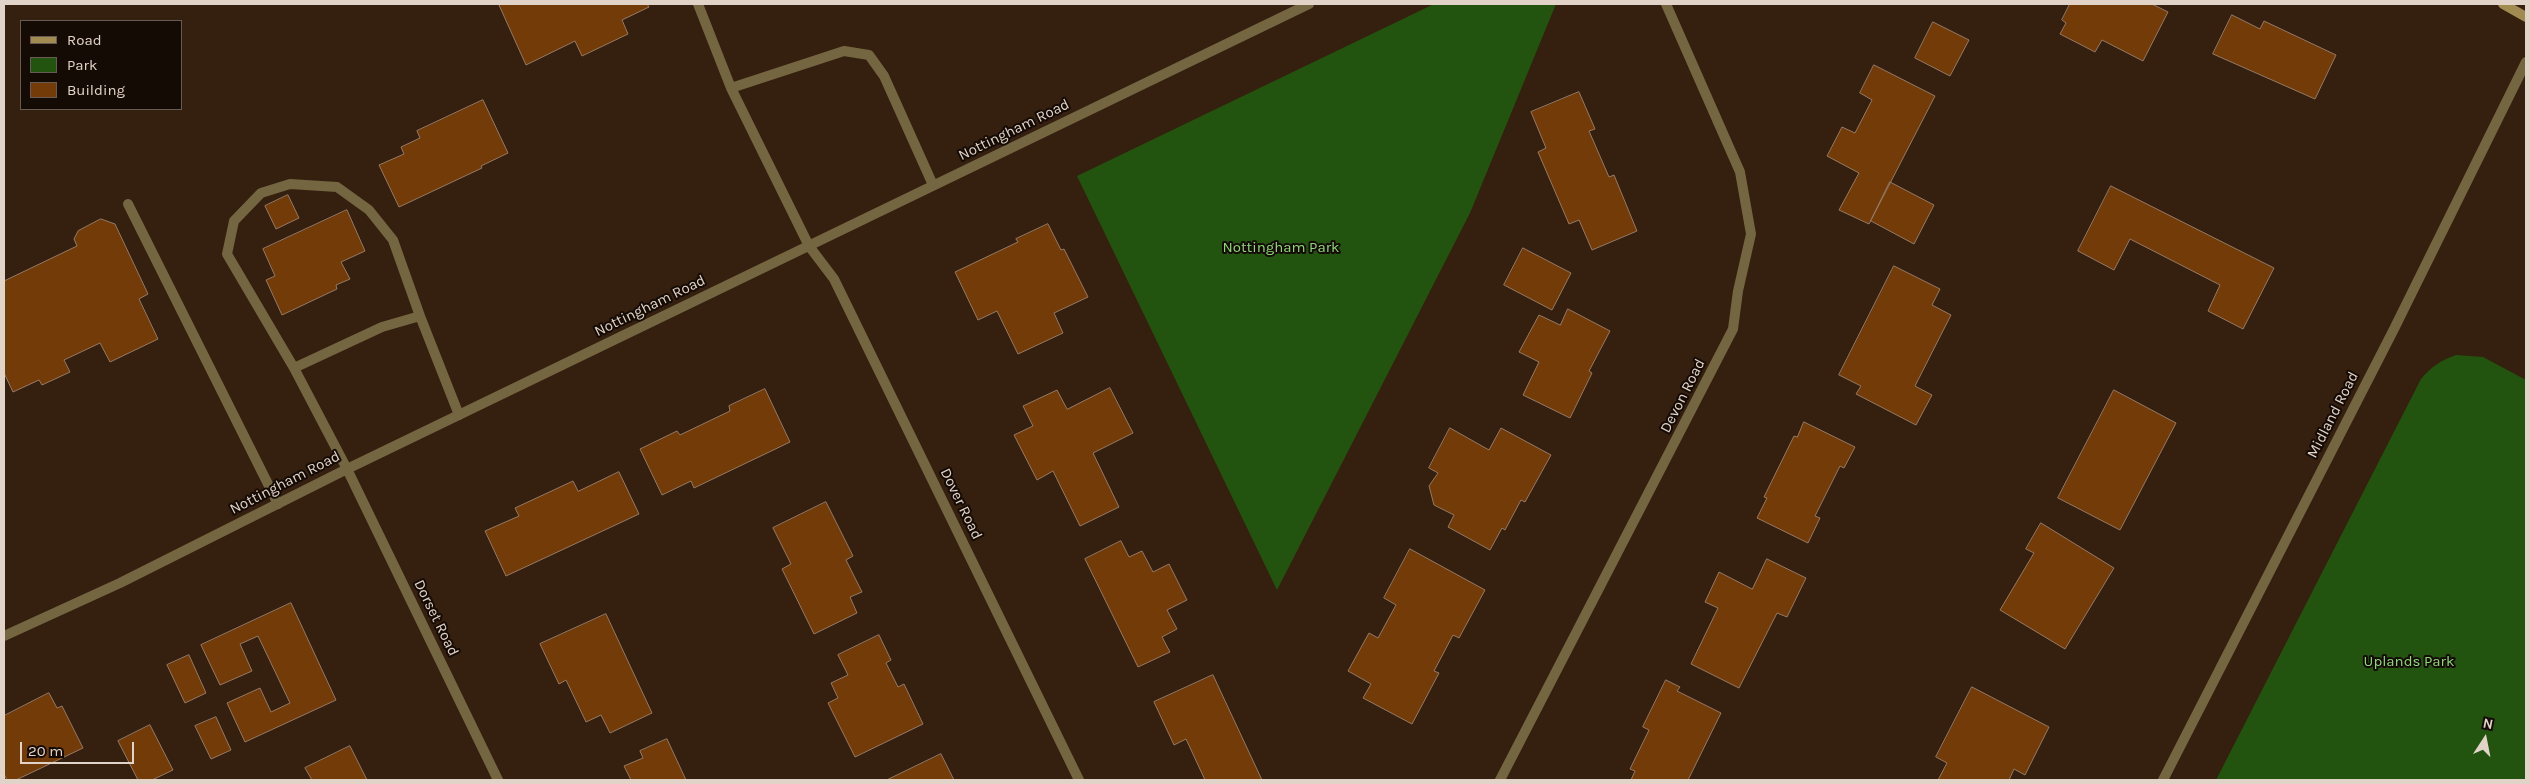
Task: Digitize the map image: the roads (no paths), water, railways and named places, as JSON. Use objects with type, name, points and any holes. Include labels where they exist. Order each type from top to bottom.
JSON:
[{"type":"street","name":"Dover Road","points":[[698,4],[731,88],[809,246],[834,279],[1079,780]]},
{"type":"street","name":"Nottingham Road","points":[[4,636],[120,583],[347,469],[1309,4]]},
{"type":"street","name":"Devon Road","points":[[1500,780],[1733,329],[1738,291],[1751,234],[1740,172],[1666,4]]},
{"type":"street","points":[[2502,4],[2526,17]]},
{"type":"street","points":[[731,88],[844,51],[869,55],[884,76],[933,185]]},
{"type":"street","name":"Midland Road","points":[[2163,780],[2394,329],[2526,62]]},
{"type":"street","name":"Dorset Road","points":[[460,415],[420,316],[393,240],[369,210],[337,187],[290,184],[261,193],[234,221],[227,254],[294,368],[347,469],[498,780]]},
{"type":"street","points":[[128,204],[278,504]]},
{"type":"street","points":[[294,368],[382,327],[420,316]]},
{"type":"park label","name":"Nottingham Park","points":[[1281,248]]},
{"type":"park label","name":"Uplands Park","points":[[2409,662]]}]
